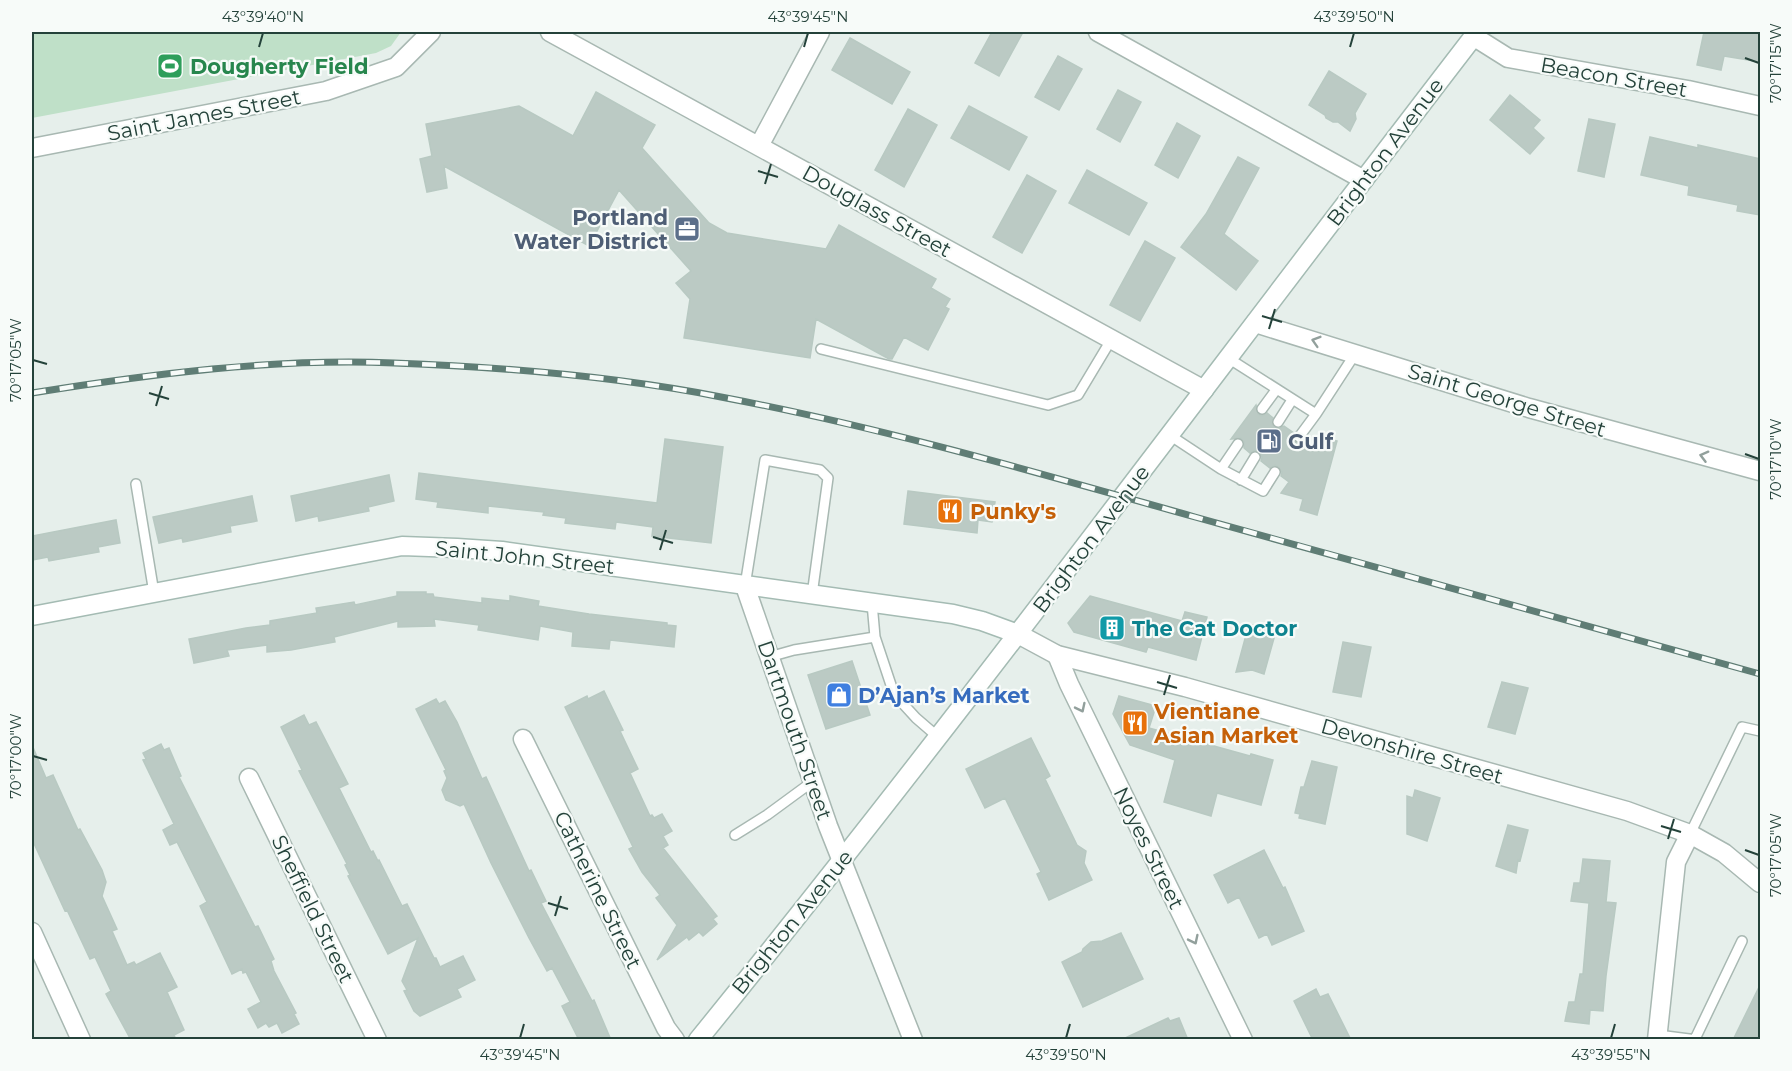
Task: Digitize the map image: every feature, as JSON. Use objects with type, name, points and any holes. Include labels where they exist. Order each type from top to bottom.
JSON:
[{"type":"street","name":"Saint James Street","points":[[32,148],[326,91],[396,67],[431,32]]},
{"type":"street","name":"Douglass Street","points":[[550,32],[1204,390]]},
{"type":"street","points":[[759,146],[820,32]]},
{"type":"street","points":[[1098,32],[1364,180]]},
{"type":"street","name":"Brighton Avenue","points":[[698,1040],[938,737],[1171,436],[1475,34]]},
{"type":"street","name":"Beacon Street","points":[[1475,34],[1508,58],[1688,90],[1761,106]]},
{"type":"street","name":"Saint George Street","points":[[1255,323],[1529,408],[1761,471]]},
{"type":"street","name":"Saint John Street","points":[[32,616],[402,546],[502,551],[953,614],[982,621],[1018,634]]},
{"type":"street","name":"Dartmouth Street","points":[[746,586],[812,782],[854,895],[913,1040]]},
{"type":"street","name":"Devonshire Street","points":[[1018,634],[1057,655],[1196,690],[1627,811],[1690,834],[1724,853],[1761,883]]},
{"type":"street","name":"Noyes Street","points":[[1057,655],[1069,684],[1243,1040]]},
{"type":"street","name":"Catherine Street","points":[[523,739],[666,1028],[675,1040]]},
{"type":"street","name":"Sheffield Street","points":[[249,778],[376,1040]]},
{"type":"street","points":[[1657,1037],[1677,862],[1690,834]]},
{"type":"street","points":[[32,932],[81,1040]]},
{"type":"lane","points":[[821,349],[1048,405],[1078,395],[1112,340]]},
{"type":"lane","points":[[1299,437],[1355,354]]},
{"type":"lane","points":[[1228,358],[1316,414]]},
{"type":"lane","points":[[1262,409],[1276,390]]},
{"type":"lane","points":[[1278,422],[1292,400]]},
{"type":"lane","points":[[1171,436],[1221,469],[1263,491],[1275,472]]},
{"type":"lane","points":[[1221,469],[1238,444]]},
{"type":"lane","points":[[1241,480],[1256,457]]},
{"type":"lane","points":[[746,586],[765,460],[820,470],[828,478],[812,595]]},
{"type":"lane","points":[[136,484],[154,593]]},
{"type":"lane","points":[[872,603],[875,637],[894,694],[938,737]]},
{"type":"lane","points":[[769,657],[794,650],[875,637]]},
{"type":"lane","points":[[1690,834],[1742,727],[1761,731]]},
{"type":"lane","points":[[735,835],[766,816],[812,782]]},
{"type":"lane","points":[[1657,1037],[1696,1039],[1743,941]]},
{"type":"green space","name":"Dougherty Field","points":[[32,32],[401,32],[391,46],[376,53],[32,118]]},
{"type":"building","points":[[992,32],[1023,32],[999,76],[975,63]]},
{"type":"building","points":[[1704,32],[1761,32],[1761,62],[1724,56],[1721,70],[1697,65]]},
{"type":"building","points":[[850,38],[910,72],[892,104],[832,70]]},
{"type":"building","points":[[1058,56],[1082,69],[1059,110],[1035,97]]},
{"type":"building","points":[[1329,71],[1366,94],[1355,113],[1356,119],[1350,131],[1338,122],[1326,118],[1309,105]]},
{"type":"building","points":[[1118,90],[1141,102],[1120,142],[1097,129]]},
{"type":"building","name":"Portland Water District","points":[[596,92],[655,125],[642,148],[709,223],[727,233],[826,249],[839,225],[936,279],[931,288],[950,299],[945,307],[949,309],[928,350],[904,337],[892,359],[889,359],[816,319],[810,358],[684,338],[690,299],[676,283],[691,271],[619,190],[589,246],[444,166],[447,188],[427,192],[420,159],[432,156],[426,124],[519,106],[573,136]]},
{"type":"building","points":[[1510,95],[1540,120],[1533,128],[1544,138],[1530,154],[1490,120]]},
{"type":"building","points":[[969,106],[1027,137],[1009,170],[951,138]]},
{"type":"building","points":[[908,109],[937,125],[904,187],[875,170]]},
{"type":"building","points":[[1589,119],[1615,124],[1604,177],[1578,171]]},
{"type":"building","points":[[1177,123],[1200,136],[1178,178],[1155,165]]},
{"type":"building","points":[[1650,137],[1761,159],[1761,215],[1737,211],[1738,205],[1688,195],[1689,186],[1641,175]]},
{"type":"building","points":[[1238,157],[1259,168],[1224,234],[1258,261],[1236,290],[1181,247],[1206,214]]},
{"type":"building","points":[[1087,170],[1147,203],[1129,235],[1069,203]]},
{"type":"building","points":[[1027,175],[1056,191],[1022,253],[993,237]]},
{"type":"building","points":[[1145,241],[1175,258],[1140,321],[1110,305]]},
{"type":"building","points":[[1256,405],[1258,414],[1262,416],[1267,413],[1273,418],[1271,422],[1274,427],[1278,429],[1284,426],[1294,433],[1293,439],[1296,443],[1304,441],[1314,449],[1323,437],[1337,441],[1317,515],[1300,510],[1303,499],[1281,493],[1289,482],[1281,476],[1282,472],[1279,467],[1275,465],[1270,468],[1261,461],[1262,457],[1255,450],[1250,453],[1244,448],[1241,438],[1231,439]]},
{"type":"building","points":[[665,439],[723,447],[711,543],[652,536],[653,527],[616,522],[615,529],[565,523],[566,518],[543,515],[544,512],[488,506],[488,513],[437,507],[438,502],[416,499],[419,473],[657,503]]},
{"type":"building","points":[[389,475],[394,501],[368,507],[369,511],[319,521],[318,516],[296,521],[291,496]]},
{"type":"building","name":"Punky's","points":[[908,491],[995,502],[992,522],[978,520],[977,533],[904,524]]},
{"type":"building","points":[[252,496],[257,521],[230,526],[231,532],[183,542],[182,538],[159,543],[153,517]]},
{"type":"building","points":[[116,520],[120,543],[98,547],[99,552],[49,561],[48,557],[32,560],[32,536]]},
{"type":"building","points":[[397,592],[426,592],[426,594],[433,594],[434,597],[482,603],[482,598],[510,601],[510,596],[539,601],[538,606],[667,623],[667,625],[676,626],[674,647],[610,640],[609,649],[572,646],[573,632],[540,626],[538,640],[478,630],[479,625],[434,619],[435,626],[398,627],[398,621],[334,637],[335,642],[267,652],[267,645],[227,650],[229,656],[194,663],[189,639],[270,625],[270,621],[317,613],[316,608],[354,602],[355,605],[397,596]]},
{"type":"building","name":"The Cat Doctor","points":[[1090,596],[1182,621],[1185,612],[1207,617],[1196,660],[1148,647],[1146,652],[1074,632],[1068,623]]},
{"type":"building","points":[[1249,624],[1276,631],[1264,674],[1252,670],[1236,672]]},
{"type":"building","points":[[1343,642],[1371,647],[1361,697],[1333,692]]},
{"type":"building","name":"D’Ajan’s Market","points":[[852,661],[870,715],[826,729],[808,675]]},
{"type":"building","points":[[1502,682],[1528,688],[1515,734],[1488,727]]},
{"type":"building","points":[[604,691],[623,730],[620,731],[638,769],[630,773],[650,816],[654,818],[662,814],[672,831],[663,836],[668,845],[663,848],[717,916],[713,919],[717,924],[703,936],[699,932],[689,940],[687,937],[657,960],[677,925],[656,898],[660,895],[642,872],[629,849],[633,847],[565,707],[587,696],[588,699]]},
{"type":"building","points":[[1119,696],[1156,706],[1149,728],[1250,756],[1251,754],[1273,760],[1261,805],[1217,793],[1211,816],[1164,802],[1175,760],[1130,745],[1113,714]]},
{"type":"building","points":[[436,699],[439,704],[445,701],[457,722],[482,779],[486,777],[529,871],[531,870],[546,901],[541,903],[592,1001],[594,1000],[611,1040],[579,1040],[562,1006],[570,1002],[552,968],[547,971],[529,938],[464,804],[460,806],[446,800],[442,790],[447,778],[444,771],[446,770],[416,709]]},
{"type":"building","points":[[304,715],[309,725],[316,722],[348,784],[339,788],[371,852],[373,851],[379,860],[402,906],[407,904],[434,958],[440,967],[463,956],[475,980],[457,989],[461,997],[420,1016],[414,1011],[404,991],[407,990],[402,981],[418,938],[388,954],[348,876],[350,875],[345,865],[347,864],[299,771],[302,770],[281,727]]},
{"type":"building","points":[[1031,738],[1050,776],[1045,779],[1077,845],[1086,851],[1084,863],[1092,880],[1049,900],[1037,874],[1041,872],[1005,798],[985,808],[966,769]]},
{"type":"building","points":[[161,744],[164,750],[169,748],[181,776],[179,777],[255,927],[258,926],[274,959],[271,961],[274,971],[296,1013],[294,1014],[299,1024],[282,1033],[277,1023],[269,1027],[266,1023],[258,1028],[248,1009],[261,1002],[246,972],[243,973],[242,969],[232,974],[200,906],[207,902],[177,842],[170,845],[163,830],[174,824],[143,760],[146,759],[143,753]]},
{"type":"building","points":[[32,745],[46,778],[53,775],[78,830],[80,829],[102,870],[106,882],[102,896],[117,929],[112,931],[127,965],[134,962],[136,965],[160,953],[177,987],[167,992],[184,1030],[174,1035],[176,1040],[131,1040],[106,994],[111,991],[95,957],[90,959],[67,910],[65,911],[32,839]]},
{"type":"building","points":[[1312,761],[1337,767],[1325,824],[1299,818],[1300,814],[1295,813],[1301,787],[1304,787]]},
{"type":"building","points":[[1415,790],[1440,798],[1427,841],[1407,834],[1407,796],[1413,798]]},
{"type":"building","points":[[1508,825],[1528,830],[1516,873],[1496,866]]},
{"type":"building","points":[[1264,850],[1283,888],[1285,887],[1304,931],[1272,945],[1267,934],[1259,938],[1239,897],[1228,903],[1214,875]]},
{"type":"building","points":[[1583,859],[1610,861],[1606,902],[1616,903],[1603,1011],[1590,1010],[1589,1024],[1565,1021],[1569,1002],[1575,1002],[1580,974],[1583,974],[1589,903],[1571,901],[1574,883],[1580,883]]},
{"type":"building","points":[[1121,933],[1143,979],[1083,1007],[1062,962],[1082,952],[1091,942],[1102,941]]},
{"type":"building","points":[[1761,983],[1761,1040],[1733,1040]]},
{"type":"building","points":[[1316,989],[1320,997],[1328,994],[1351,1040],[1313,1040],[1294,1001]]},
{"type":"building","points":[[1168,1018],[1170,1021],[1179,1018],[1188,1040],[1121,1040]]},
{"type":"railway","points":[[32,393],[212,369],[349,362],[517,370],[640,383],[781,409],[959,452],[1760,674]]},
{"type":"place","name":"Dougherty Field","points":[[170,66]]},
{"type":"place","name":"Portland Water District","points":[[687,229]]},
{"type":"place","name":"Gulf","points":[[1269,441]]},
{"type":"place","name":"Punky's","points":[[950,511]]},
{"type":"place","name":"The Cat Doctor","points":[[1112,628]]},
{"type":"place","name":"D’Ajan’s Market","points":[[839,695]]},
{"type":"place","name":"Vientiane Asian Market","points":[[1135,723]]}]
